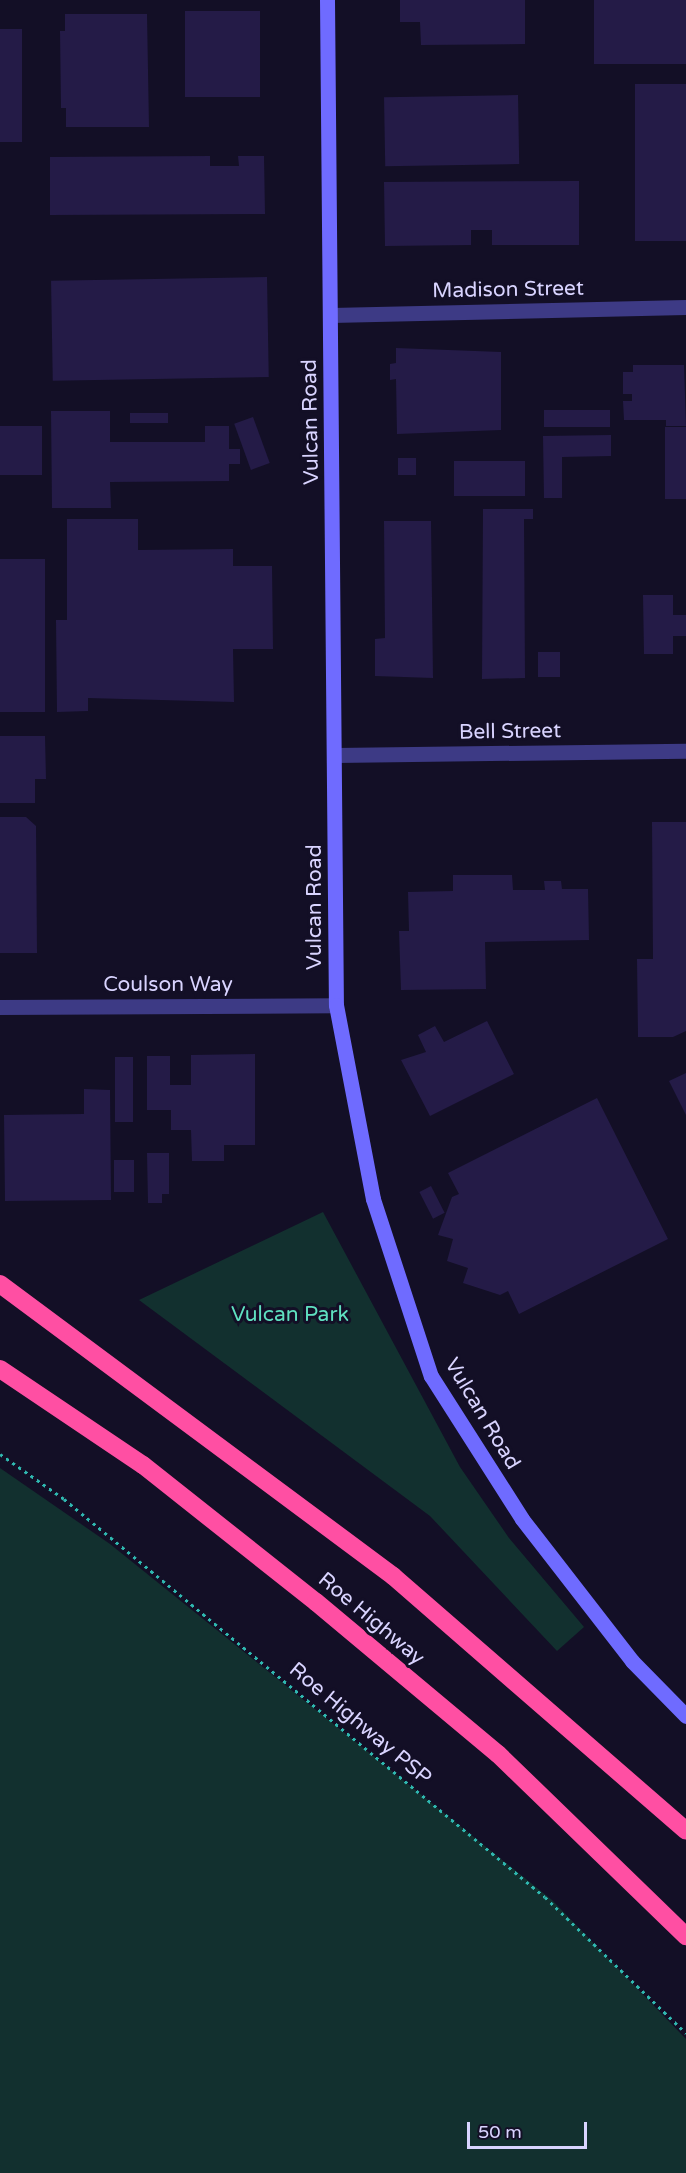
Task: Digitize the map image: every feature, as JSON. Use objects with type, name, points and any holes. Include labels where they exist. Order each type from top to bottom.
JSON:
[{"type":"highway","points":[[0,1284],[393,1576],[686,1831]]},
{"type":"highway","name":"Roe Highway","points":[[0,1368],[143,1465],[498,1754],[686,1936]]},
{"type":"highway","points":[[0,1379],[143,1465]]},
{"type":"street","name":"Vulcan Road","points":[[327,0],[336,1005],[373,1199],[431,1376],[522,1519],[632,1660],[686,1716]]},
{"type":"street","name":"Madison Street","points":[[331,315],[686,307]]},
{"type":"street","name":"Bell Street","points":[[335,754],[686,751]]},
{"type":"street","name":"Coulson Way","points":[[0,1007],[336,1005]]},
{"type":"path","name":"Roe Highway PSP","points":[[0,1454],[64,1498],[545,1897],[686,2033]]},
{"type":"green space","name":"Vulcan Park","points":[[323,1212],[460,1467],[509,1538],[584,1627],[557,1651],[430,1516],[139,1300]]},
{"type":"green space","points":[[0,1468],[110,1544],[552,1900],[686,2039],[686,2173],[0,2173]]},
{"type":"building","points":[[400,0],[525,0],[525,44],[421,45],[420,22],[400,22]]},
{"type":"building","points":[[594,0],[686,0],[686,64],[594,64]]},
{"type":"building","points":[[185,11],[260,11],[260,97],[185,97]]},
{"type":"building","points":[[65,14],[147,14],[149,127],[66,127],[66,108],[61,108],[60,31],[65,31]]},
{"type":"building","points":[[0,29],[22,29],[22,142],[0,142]]},
{"type":"building","points":[[635,84],[686,84],[686,241],[635,241]]},
{"type":"building","points":[[518,95],[519,164],[385,166],[384,97]]},
{"type":"building","points":[[210,156],[210,166],[239,166],[238,156],[264,156],[265,214],[50,215],[50,157]]},
{"type":"building","points":[[579,181],[579,245],[492,245],[492,230],[471,230],[471,245],[385,246],[384,182]]},
{"type":"building","points":[[267,277],[269,377],[53,381],[51,281]]},
{"type":"building","points":[[396,348],[501,352],[501,430],[397,434],[396,379],[390,380],[390,364],[396,363]]},
{"type":"building","points":[[633,365],[684,365],[686,426],[666,426],[666,420],[624,420],[623,401],[632,401],[632,394],[623,394],[623,372],[633,372]]},
{"type":"building","points":[[544,410],[610,410],[610,427],[544,427]]},
{"type":"building","points":[[51,411],[110,411],[110,442],[205,442],[205,426],[229,426],[229,449],[240,449],[240,464],[229,464],[229,481],[110,482],[111,508],[52,508]]},
{"type":"building","points":[[130,413],[168,413],[168,423],[130,423]]},
{"type":"building","points":[[253,417],[270,463],[251,470],[234,424]]},
{"type":"building","points":[[0,426],[42,426],[42,475],[0,475]]},
{"type":"building","points":[[665,427],[686,427],[686,499],[665,499]]},
{"type":"building","points":[[611,435],[611,456],[562,457],[562,498],[544,498],[543,436]]},
{"type":"building","points":[[398,458],[416,458],[416,475],[398,475]]},
{"type":"building","points":[[454,461],[525,461],[525,496],[454,496]]},
{"type":"building","points":[[483,509],[533,509],[533,519],[524,519],[525,678],[482,679]]},
{"type":"building","points":[[67,519],[138,519],[138,550],[233,549],[233,566],[272,566],[273,649],[233,649],[234,702],[88,698],[88,711],[57,712],[56,620],[67,620]]},
{"type":"building","points":[[384,521],[431,521],[433,678],[375,676],[375,639],[385,638]]},
{"type":"building","points":[[0,559],[45,559],[45,712],[0,712]]},
{"type":"building","points":[[643,595],[673,595],[673,615],[686,615],[686,636],[673,636],[673,654],[644,654]]},
{"type":"building","points":[[538,652],[560,652],[560,677],[538,677]]},
{"type":"building","points":[[0,736],[45,736],[46,779],[35,779],[35,803],[0,803]]},
{"type":"building","points":[[0,817],[26,817],[36,826],[37,953],[0,953]]},
{"type":"building","points":[[652,822],[686,822],[686,1031],[673,1037],[638,1037],[637,959],[653,959]]},
{"type":"building","points":[[453,875],[512,875],[513,890],[545,890],[544,881],[561,881],[562,889],[588,889],[589,940],[485,942],[486,989],[401,990],[399,931],[409,931],[408,892],[453,891]]},
{"type":"building","points":[[487,1021],[514,1074],[430,1116],[401,1060],[426,1052],[418,1035],[435,1026],[444,1042]]},
{"type":"building","points":[[255,1054],[255,1145],[224,1145],[224,1161],[192,1161],[191,1130],[171,1130],[171,1110],[147,1110],[147,1056],[170,1056],[170,1085],[191,1085],[191,1055]]},
{"type":"building","points":[[115,1057],[133,1057],[133,1122],[115,1122]]},
{"type":"building","points":[[686,1073],[686,1115],[669,1081]]},
{"type":"building","points":[[84,1089],[110,1090],[111,1200],[5,1201],[4,1115],[84,1114]]},
{"type":"building","points":[[597,1098],[668,1239],[519,1314],[508,1291],[500,1295],[463,1283],[468,1268],[447,1261],[453,1239],[438,1235],[452,1197],[459,1194],[448,1173]]},
{"type":"building","points":[[147,1153],[169,1153],[169,1194],[162,1194],[162,1203],[148,1203]]},
{"type":"building","points":[[114,1160],[134,1160],[134,1192],[114,1192]]},
{"type":"building","points":[[431,1186],[445,1213],[433,1219],[419,1192]]}]
